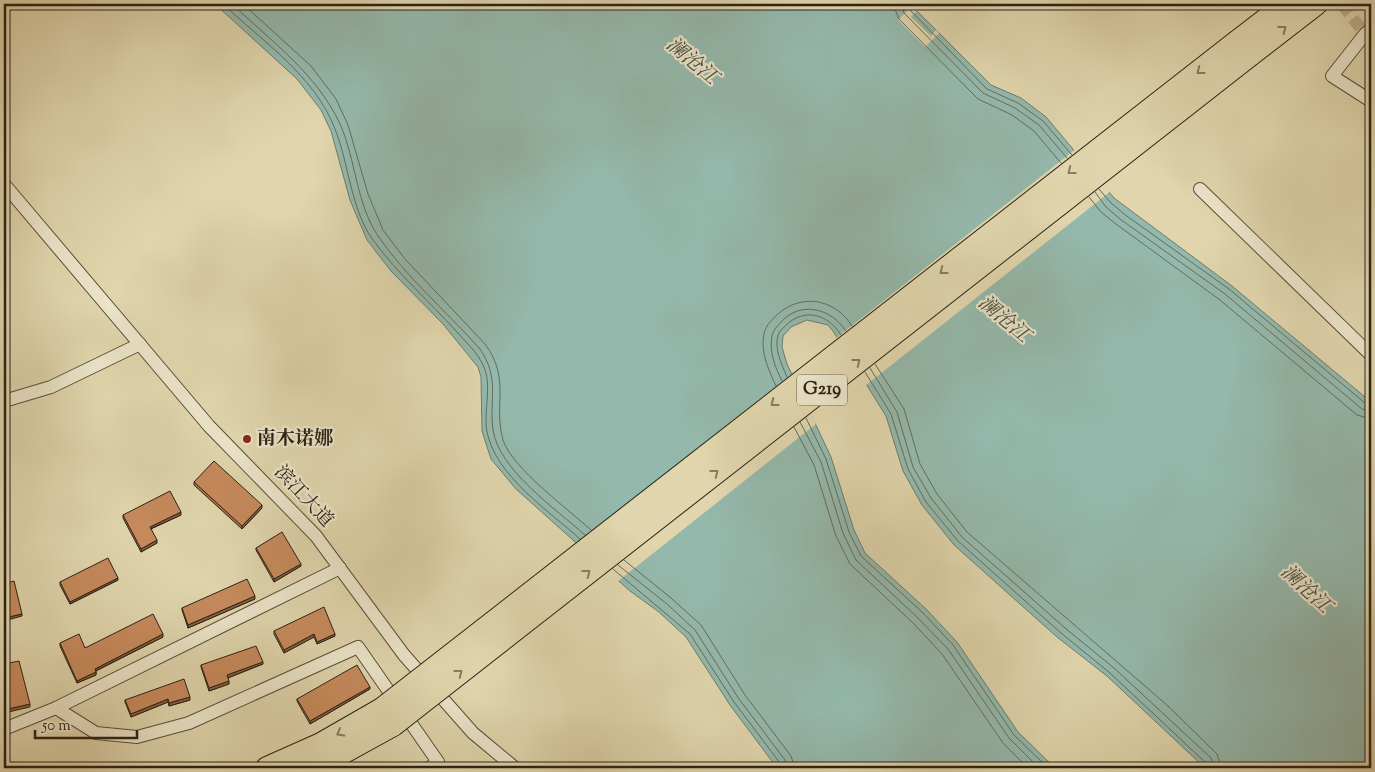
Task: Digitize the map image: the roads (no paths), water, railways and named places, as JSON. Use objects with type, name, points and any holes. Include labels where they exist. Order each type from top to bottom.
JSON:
[{"type":"highway","name":"G219","points":[[1244,48],[1286,4]]},
{"type":"highway","name":"G219","points":[[315,768],[388,717],[1244,48],[1316,4]]},
{"type":"highway","name":"G219","points":[[267,768],[388,717]]},
{"type":"street","points":[[1371,29],[1332,76],[1371,101]]},
{"type":"street","name":"滨江大道","points":[[4,184],[210,426],[316,536],[404,655],[473,733],[515,768]]},
{"type":"street","points":[[1200,189],[1371,354]]},
{"type":"street","points":[[4,401],[51,387],[140,344]]},
{"type":"street","points":[[4,729],[56,708],[340,568]]},
{"type":"street","points":[[56,708],[96,733],[137,738],[189,723],[306,672],[358,646],[438,762],[429,768]]},
{"type":"water","name":"澜沧江","points":[[215,4],[910,4],[991,85],[1021,98],[1046,117],[1114,198],[1232,286],[1371,402],[1371,768],[1205,768],[1107,676],[1057,637],[954,545],[922,505],[903,471],[886,416],[833,331],[828,325],[807,320],[791,327],[783,336],[782,347],[787,364],[831,457],[854,530],[865,553],[926,609],[957,642],[1018,732],[1055,768],[777,768],[730,705],[686,637],[659,612],[630,591],[516,489],[491,459],[482,431],[481,377],[478,367],[443,324],[391,271],[367,240],[350,200],[331,131],[321,110],[297,79]]},
{"type":"tunnel","points":[[1342,4],[1365,34]]},
{"type":"place","name":"南木诺娜","points":[[247,439]]}]
